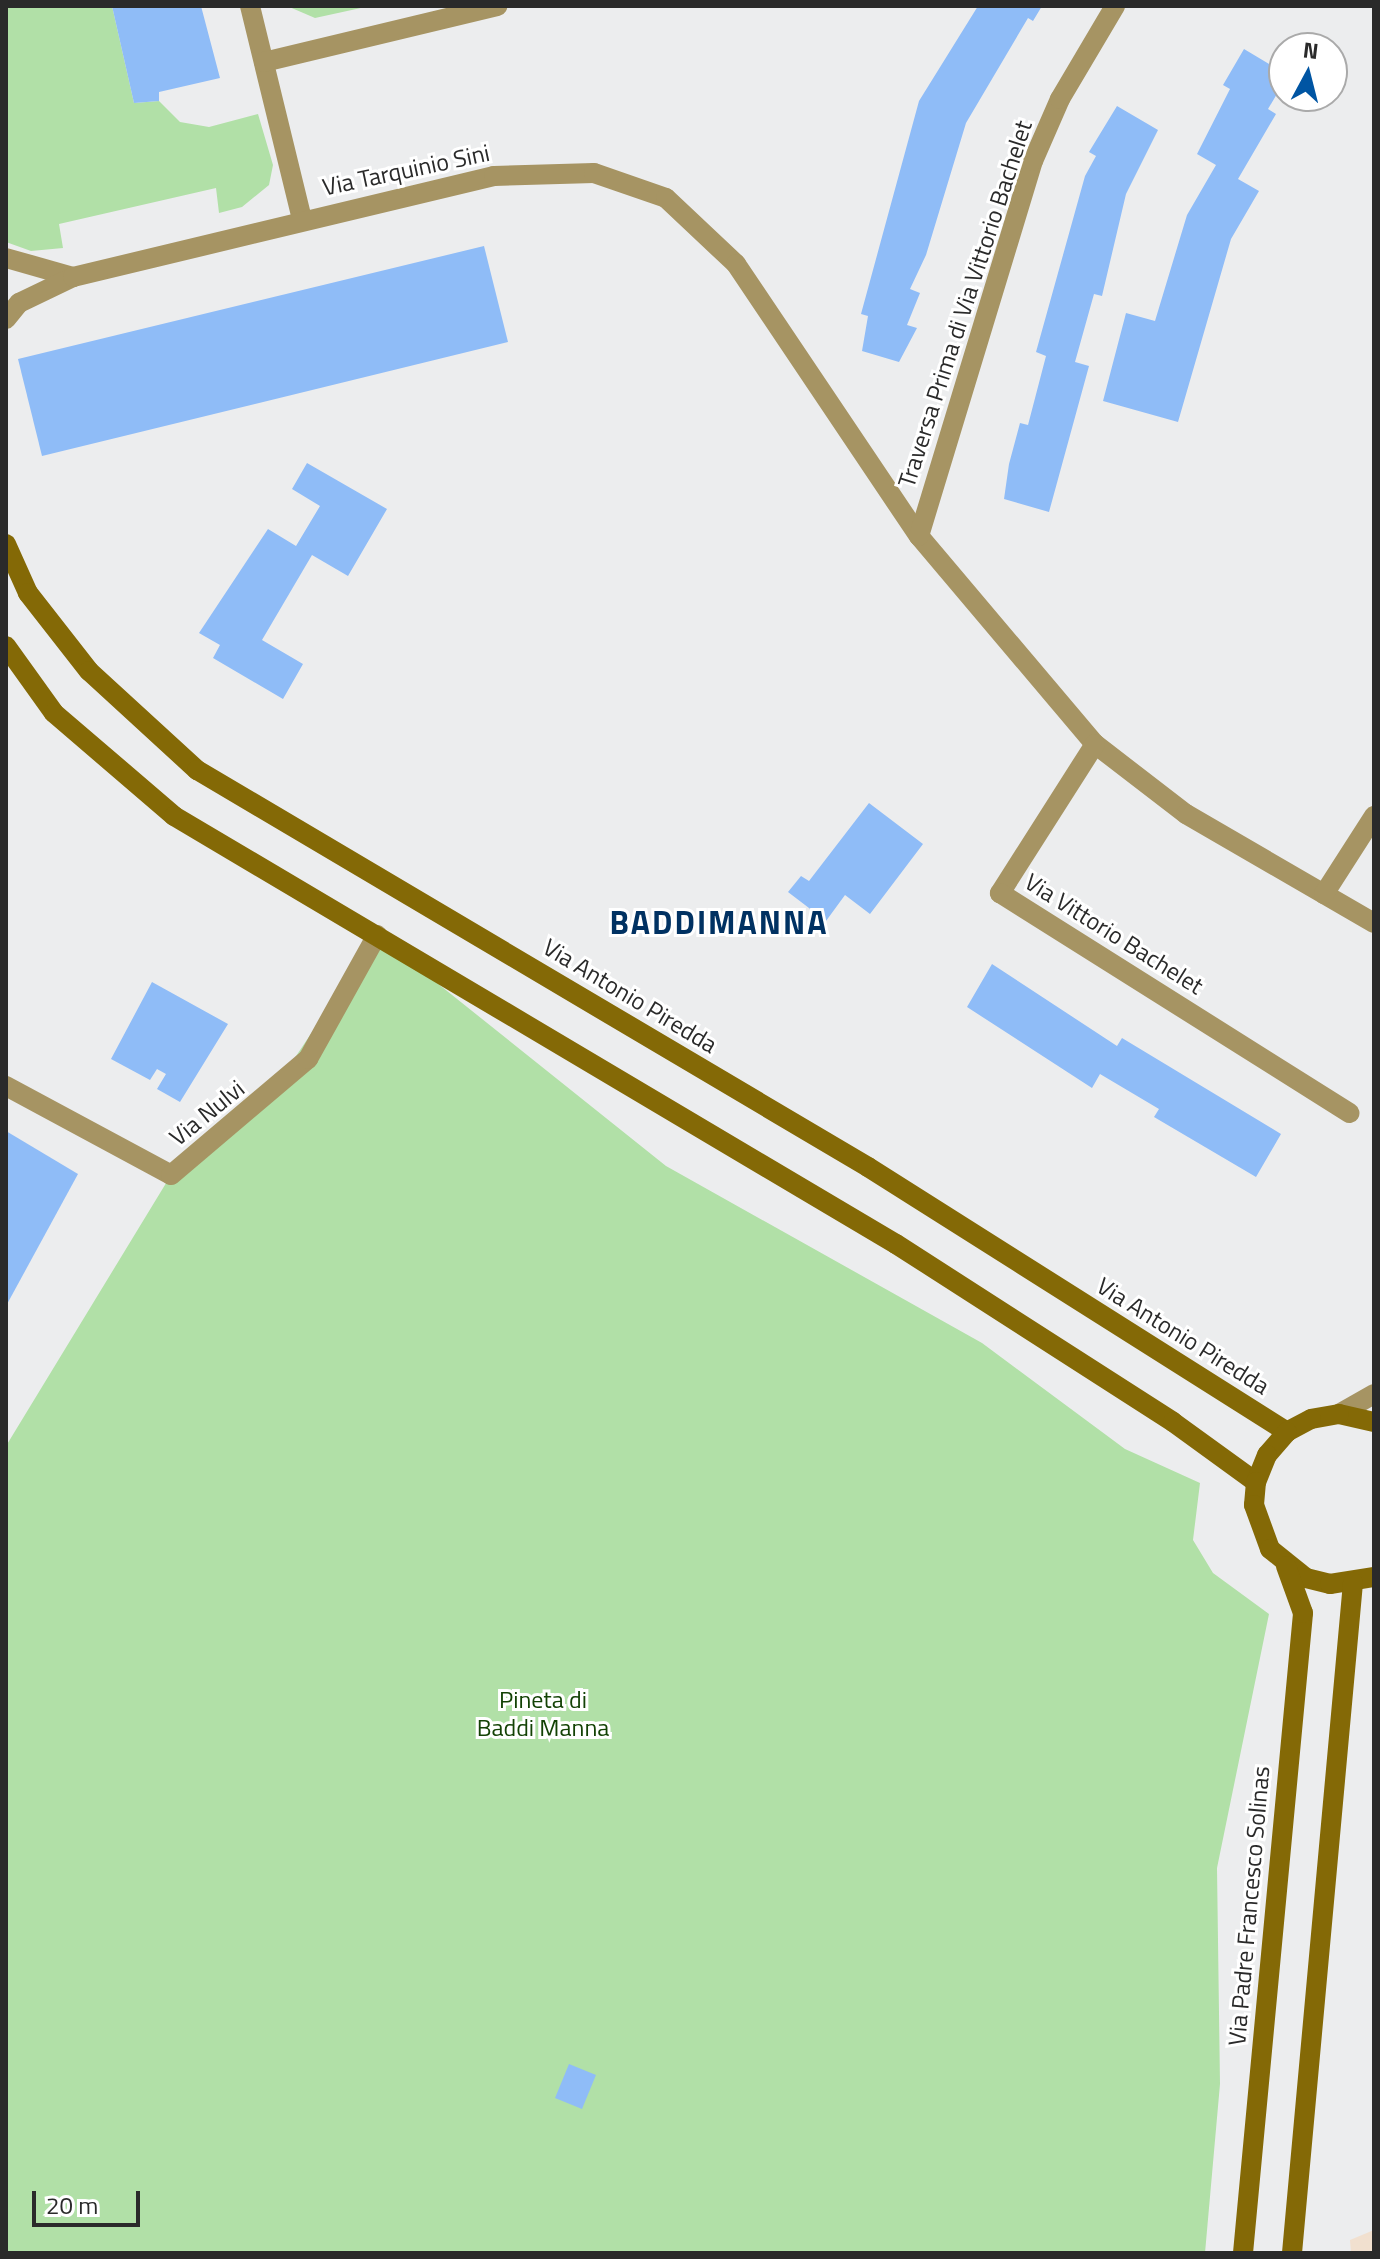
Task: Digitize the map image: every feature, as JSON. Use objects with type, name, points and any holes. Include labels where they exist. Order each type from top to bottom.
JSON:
[{"type":"street","points":[[250,6],[302,220]]},
{"type":"street","points":[[264,62],[497,6]]},
{"type":"street","name":"Traversa Prima di Via Vittorio Bachelet","points":[[919,536],[1033,161],[1060,99],[1115,6]]},
{"type":"street","name":"Via Tarquinio Sini","points":[[6,319],[19,303],[73,277],[302,220],[494,176],[594,173],[666,198],[736,264],[919,536]]},
{"type":"street","name":"Via Tarquinio Sini","points":[[6,258],[73,277]]},
{"type":"street","points":[[919,536],[1095,744],[1186,814],[1374,923]]},
{"type":"street","name":"Via Antonio Piredda","points":[[6,544],[28,593],[89,671],[197,770],[868,1167],[1287,1432]]},
{"type":"street","points":[[6,646],[54,713],[174,816],[896,1244],[1173,1422],[1256,1482],[1267,1455],[1287,1432],[1311,1419],[1339,1414],[1374,1394]]},
{"type":"street","name":"Via Vittorio Bachelet","points":[[1095,744],[1000,893],[1349,1113]]},
{"type":"street","points":[[1324,894],[1374,816]]},
{"type":"street","name":"Via Nulvi","points":[[6,1086],[171,1175],[308,1059],[377,935]]},
{"type":"street","points":[[1339,1414],[1374,1422]]},
{"type":"street","name":"Via Padre Francesco Solinas","points":[[1243,2253],[1303,1613],[1286,1566],[1259,1528],[1256,1482]]},
{"type":"street","points":[[1286,1566],[1330,1584],[1353,1583],[1374,1577]]},
{"type":"street","points":[[1292,2253],[1353,1583]]},
{"type":"shaded area","points":[[1374,2230],[1374,2253],[1351,2253],[1350,2240]]},
{"type":"green space","points":[[6,6],[112,6],[134,103],[159,101],[180,122],[209,127],[258,114],[273,165],[269,185],[242,207],[219,213],[216,188],[59,224],[63,248],[31,251],[6,242]]},
{"type":"green space","points":[[287,6],[370,6],[315,18]]},
{"type":"green space","name":"Pineta di Baddi Manna","points":[[377,935],[666,1166],[982,1343],[1125,1449],[1200,1483],[1193,1540],[1213,1573],[1269,1614],[1217,1868],[1220,2084],[1205,2253],[6,2253],[6,1446],[171,1175],[270,1095]]},
{"type":"building","points":[[112,6],[201,6],[220,78],[159,92],[159,101],[134,103]]},
{"type":"building","points":[[978,6],[1042,6],[1033,21],[1028,18],[966,123],[926,255],[910,289],[920,293],[907,325],[917,328],[899,362],[862,351],[868,316],[861,314],[919,101]]},
{"type":"building","points":[[1244,49],[1268,63],[1268,112],[1276,114],[1238,179],[1259,191],[1231,239],[1178,422],[1103,401],[1126,313],[1155,321],[1187,215],[1216,165],[1197,154],[1230,89],[1223,85]]},
{"type":"building","points":[[1117,106],[1158,130],[1126,194],[1102,296],[1094,294],[1075,362],[1089,366],[1049,512],[1004,499],[1009,464],[1020,423],[1028,425],[1046,356],[1036,352],[1085,176],[1096,156],[1089,152]]},
{"type":"building","points":[[484,246],[508,342],[42,456],[18,359]]},
{"type":"building","points":[[307,463],[387,509],[348,576],[312,555],[262,640],[303,664],[283,699],[213,658],[220,645],[199,633],[268,529],[296,546],[320,506],[292,489]]},
{"type":"building","points":[[869,803],[923,844],[870,914],[845,895],[826,921],[788,892],[801,876],[809,881]]},
{"type":"building","points":[[992,964],[1117,1046],[1122,1038],[1281,1134],[1256,1177],[1154,1117],[1159,1109],[1100,1074],[1092,1088],[967,1007]]},
{"type":"building","points":[[152,982],[228,1024],[180,1102],[157,1089],[166,1074],[157,1069],[150,1080],[111,1059]]},
{"type":"building","points":[[6,1131],[78,1174],[6,1306]]},
{"type":"building","points":[[569,2064],[596,2075],[582,2109],[555,2098]]},
{"type":"district","name":"BADDIMANNA","points":[[719,922]]}]
